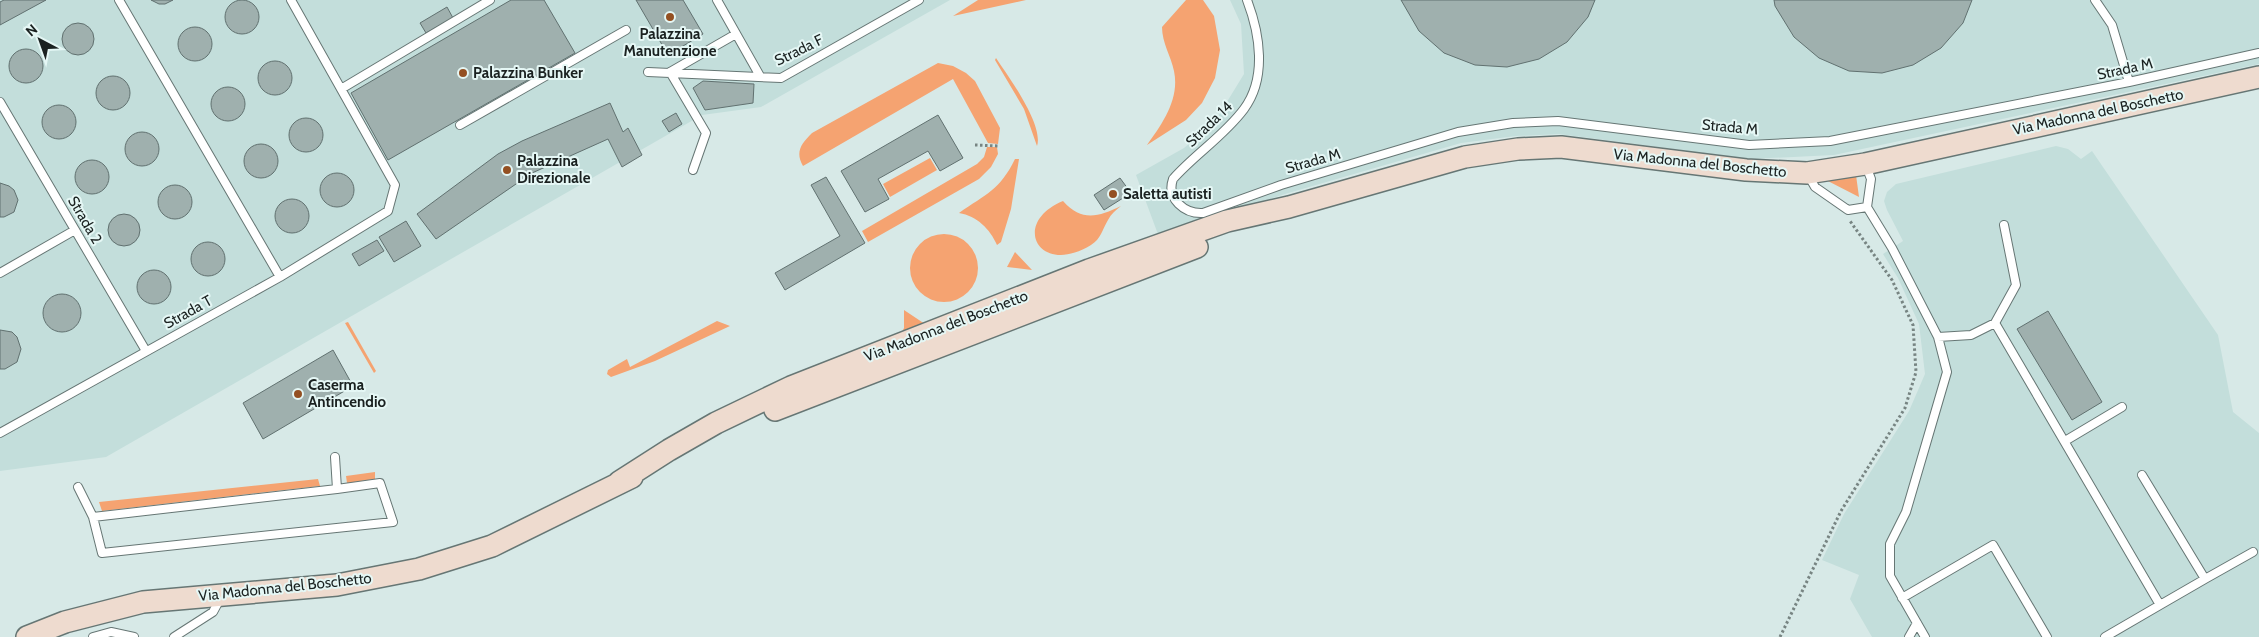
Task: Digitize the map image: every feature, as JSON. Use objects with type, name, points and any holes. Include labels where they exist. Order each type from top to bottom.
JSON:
[{"type":"main road","name":"Via Madonna del Boschetto","points":[[27,637],[65,622],[143,602],[337,585],[419,569],[492,546],[619,482],[785,406],[1221,238],[1289,206],[1465,157],[1518,149],[1561,147],[1746,170],[1807,173],[1865,164],[2259,77]]},
{"type":"lane","points":[[119,0],[280,277]]},
{"type":"lane","points":[[291,0],[340,88],[490,0]]},
{"type":"lane","points":[[717,0],[760,76]]},
{"type":"lane","name":"Strada F","points":[[648,72],[781,78],[919,0]]},
{"type":"lane","name":"Strada 14","points":[[1203,213],[1192,214],[1182,208],[1175,200],[1171,186],[1173,179],[1182,169],[1224,131],[1244,108],[1258,79],[1259,50],[1253,17],[1246,0]]},
{"type":"lane","points":[[2095,0],[2112,25],[2129,82]]},
{"type":"lane","points":[[460,125],[626,30]]},
{"type":"lane","points":[[693,170],[706,133],[670,72],[736,34]]},
{"type":"lane","name":"Strada M","points":[[1203,213],[1281,185],[1458,132],[1513,123],[1558,120],[1749,145],[1830,141],[2129,82],[2259,53]]},
{"type":"lane","name":"Strada T","points":[[0,432],[280,277],[388,212],[395,185],[340,88]]},
{"type":"lane","name":"Strada 2","points":[[0,102],[146,351]]},
{"type":"lane","points":[[1865,164],[1871,179],[1867,208],[1892,248],[1938,337],[1947,372],[1906,512],[1890,544],[1890,576],[1925,637]]},
{"type":"lane","points":[[1807,173],[1816,188],[1848,210],[1867,208]]},
{"type":"lane","points":[[1938,337],[1971,335],[1995,323],[2016,285],[2004,225]]},
{"type":"lane","points":[[0,273],[75,230]]},
{"type":"lane","points":[[1995,323],[2160,605]]},
{"type":"lane","points":[[2064,441],[2122,407]]},
{"type":"lane","points":[[335,457],[337,489]]},
{"type":"lane","points":[[2142,475],[2205,580]]},
{"type":"lane","points":[[78,487],[93,517],[102,553],[392,522],[380,483],[93,517]]},
{"type":"lane","points":[[1902,598],[1992,545],[2048,637]]},
{"type":"lane","points":[[2105,637],[2253,552]]},
{"type":"lane","points":[[174,637],[213,612],[222,594]]},
{"type":"lane","points":[[1909,637],[1917,623]]},
{"type":"lane","points":[[93,637],[111,632],[134,637]]},
{"type":"path","points":[[974,145],[999,146]]},
{"type":"path","points":[[1780,637],[1841,511],[1905,408],[1916,372],[1912,325],[1892,280],[1851,223],[1848,210]]},
{"type":"shaded area","points":[[0,0],[950,0],[761,107],[702,115],[106,457],[0,471]]},
{"type":"shaded area","points":[[978,0],[1026,0],[953,16]]},
{"type":"shaded area","points":[[1186,0],[1203,0],[1214,16],[1220,50],[1215,78],[1202,103],[1186,120],[1147,145],[1164,120],[1174,91],[1173,65],[1163,39],[1162,27]]},
{"type":"shaded area","points":[[1230,0],[2259,0],[2259,64],[1834,155],[1750,159],[1559,134],[1516,136],[1461,143],[1285,194],[1159,237],[1136,175],[1184,148],[1214,123],[1244,74],[1241,24]]},
{"type":"shaded area","points":[[996,58],[1024,101],[1035,126],[1038,137],[1037,146],[1024,109],[995,60]]},
{"type":"shaded area","points":[[938,63],[953,66],[966,73],[975,81],[1000,128],[998,144],[988,143],[953,79],[803,166],[799,156],[800,148],[812,133]]},
{"type":"shaded area","points":[[2056,146],[2068,149],[2081,159],[2092,151],[2218,335],[2233,412],[2259,433],[2259,637],[1872,637],[1850,599],[1859,575],[1822,560],[1844,514],[1909,411],[1925,374],[1919,324],[1898,278],[1883,254],[1903,241],[1884,201],[1887,192],[1896,184]]},
{"type":"shaded area","points":[[987,147],[997,147],[998,154],[991,167],[979,179],[868,242],[862,231],[977,164],[984,157]]},
{"type":"shaded area","points":[[930,158],[937,170],[890,197],[883,184]]},
{"type":"shaded area","points":[[1015,159],[1019,159],[1011,209],[1001,242],[997,245],[991,234],[982,224],[972,217],[959,213],[998,185]]},
{"type":"shaded area","points":[[1856,175],[1859,197],[1824,179]]},
{"type":"shaded area","points":[[1063,201],[1070,208],[1084,215],[1098,215],[1121,206],[1111,216],[1094,243],[1073,253],[1057,255],[1045,251],[1038,243],[1035,233],[1038,222],[1047,211]]},
{"type":"shaded area","points":[[937,234],[951,234],[963,239],[973,249],[978,261],[978,275],[973,287],[963,297],[951,302],[937,302],[925,297],[915,287],[910,275],[910,261],[915,249],[925,239]]},
{"type":"shaded area","points":[[1015,252],[1032,270],[1007,267]]},
{"type":"shaded area","points":[[904,310],[925,324],[901,334],[904,328]]},
{"type":"shaded area","points":[[717,321],[730,326],[655,361],[611,377],[607,374],[608,370],[627,359],[630,367]]},
{"type":"shaded area","points":[[348,322],[376,371],[374,373],[345,323]]},
{"type":"shaded area","points":[[375,472],[375,479],[347,483],[346,476]]},
{"type":"shaded area","points":[[318,479],[320,486],[102,511],[99,502]]},
{"type":"building","points":[[4,0],[46,0],[0,25],[0,2]]},
{"type":"building","points":[[151,0],[173,0],[165,4],[159,4]]},
{"type":"building","points":[[242,0],[254,5],[259,17],[254,29],[242,34],[230,29],[225,17],[230,5]]},
{"type":"building","name":"Palazzina Bunker","points":[[511,0],[544,0],[575,53],[388,160],[351,93]]},
{"type":"building","name":"Palazzina Manutenzione","points":[[636,0],[683,0],[703,34],[668,55]]},
{"type":"building","points":[[1401,0],[1595,0],[1588,17],[1567,42],[1539,59],[1507,67],[1475,65],[1444,53],[1419,31]]},
{"type":"building","points":[[1774,0],[1972,0],[1963,23],[1941,48],[1913,65],[1882,73],[1849,71],[1819,58],[1794,37],[1775,6]]},
{"type":"building","points":[[447,7],[453,18],[426,33],[420,23]]},
{"type":"building","points":[[78,23],[90,27],[94,39],[90,51],[78,55],[66,51],[62,39],[66,27]]},
{"type":"building","points":[[195,27],[207,32],[212,44],[207,56],[195,61],[183,56],[178,44],[183,32]]},
{"type":"building","points":[[26,49],[33,50],[38,54],[42,59],[42,73],[38,78],[33,82],[26,83],[19,82],[14,78],[10,73],[9,66],[10,59],[14,54],[19,50]]},
{"type":"building","points":[[275,61],[287,66],[292,78],[287,90],[275,95],[263,90],[258,78],[263,66]]},
{"type":"building","points":[[113,76],[125,81],[130,93],[125,105],[113,110],[101,105],[96,93],[101,81]]},
{"type":"building","points":[[703,81],[754,84],[753,103],[705,110],[693,88]]},
{"type":"building","points":[[228,87],[235,88],[240,92],[244,97],[244,111],[240,116],[235,120],[228,121],[221,120],[216,116],[212,111],[211,104],[212,97],[216,92],[221,88]]},
{"type":"building","name":"Palazzina Direzionale","points":[[610,103],[623,132],[628,128],[642,155],[622,167],[608,139],[532,173],[436,239],[417,214],[498,154],[522,141]]},
{"type":"building","points":[[59,105],[66,106],[71,110],[75,115],[75,129],[71,134],[66,138],[59,139],[52,138],[47,134],[43,129],[42,122],[43,115],[47,110],[52,106]]},
{"type":"building","points":[[676,113],[682,124],[669,132],[662,121]]},
{"type":"building","points":[[938,115],[963,158],[940,171],[928,151],[878,179],[889,199],[865,212],[841,171]]},
{"type":"building","points":[[306,118],[318,123],[323,135],[318,147],[306,152],[294,147],[289,135],[294,123]]},
{"type":"building","points":[[142,132],[149,133],[154,137],[158,142],[158,156],[154,161],[149,165],[142,166],[135,165],[130,161],[126,156],[125,149],[126,142],[130,137],[135,133]]},
{"type":"building","points":[[261,144],[268,145],[273,149],[277,154],[277,168],[273,173],[268,177],[261,178],[254,177],[249,173],[245,168],[244,161],[245,154],[249,149],[254,145]]},
{"type":"building","points":[[92,160],[104,165],[109,177],[104,189],[92,194],[80,189],[75,177],[80,165]]},
{"type":"building","points":[[337,173],[349,178],[354,190],[349,202],[337,207],[325,202],[320,190],[325,178]]},
{"type":"building","points":[[826,177],[865,243],[785,290],[775,273],[840,236],[811,185]]},
{"type":"building","name":"Saletta autisti","points":[[1120,178],[1131,193],[1104,210],[1094,195]]},
{"type":"building","points":[[0,183],[14,190],[18,200],[14,212],[4,217],[0,217]]},
{"type":"building","points":[[175,185],[182,186],[187,190],[191,195],[191,209],[187,214],[182,218],[175,219],[168,218],[163,214],[159,209],[158,202],[159,195],[163,190],[168,186]]},
{"type":"building","points":[[292,199],[304,204],[309,216],[304,228],[292,233],[280,228],[275,216],[280,204]]},
{"type":"building","points":[[124,214],[136,218],[140,230],[136,242],[124,246],[112,242],[108,230],[112,218]]},
{"type":"building","points":[[406,221],[421,246],[394,262],[379,237]]},
{"type":"building","points":[[377,240],[384,251],[359,266],[352,254]]},
{"type":"building","points":[[208,242],[215,243],[220,247],[224,252],[224,266],[220,271],[215,275],[208,276],[201,275],[196,271],[192,266],[191,259],[192,252],[196,247],[201,243]]},
{"type":"building","points":[[154,270],[161,271],[166,275],[170,280],[170,294],[166,299],[161,303],[154,304],[147,303],[142,299],[138,294],[137,287],[138,280],[142,275],[147,271]]},
{"type":"building","points":[[62,294],[76,299],[81,313],[76,327],[62,332],[48,327],[43,313],[48,299]]},
{"type":"building","points":[[2048,311],[2102,402],[2072,420],[2017,329]]},
{"type":"building","points":[[0,330],[12,332],[17,337],[21,349],[17,362],[5,369],[0,369]]},
{"type":"building","name":"Caserma Antincendio","points":[[333,350],[353,386],[263,439],[243,403]]},
{"type":"place","name":"Palazzina Manutenzione","points":[[670,17]]},
{"type":"place","name":"Palazzina Bunker","points":[[463,73]]},
{"type":"place","name":"Palazzina Direzionale","points":[[507,170]]},
{"type":"place","name":"Saletta autisti","points":[[1113,194]]},
{"type":"place","name":"Caserma Antincendio","points":[[298,394]]}]
